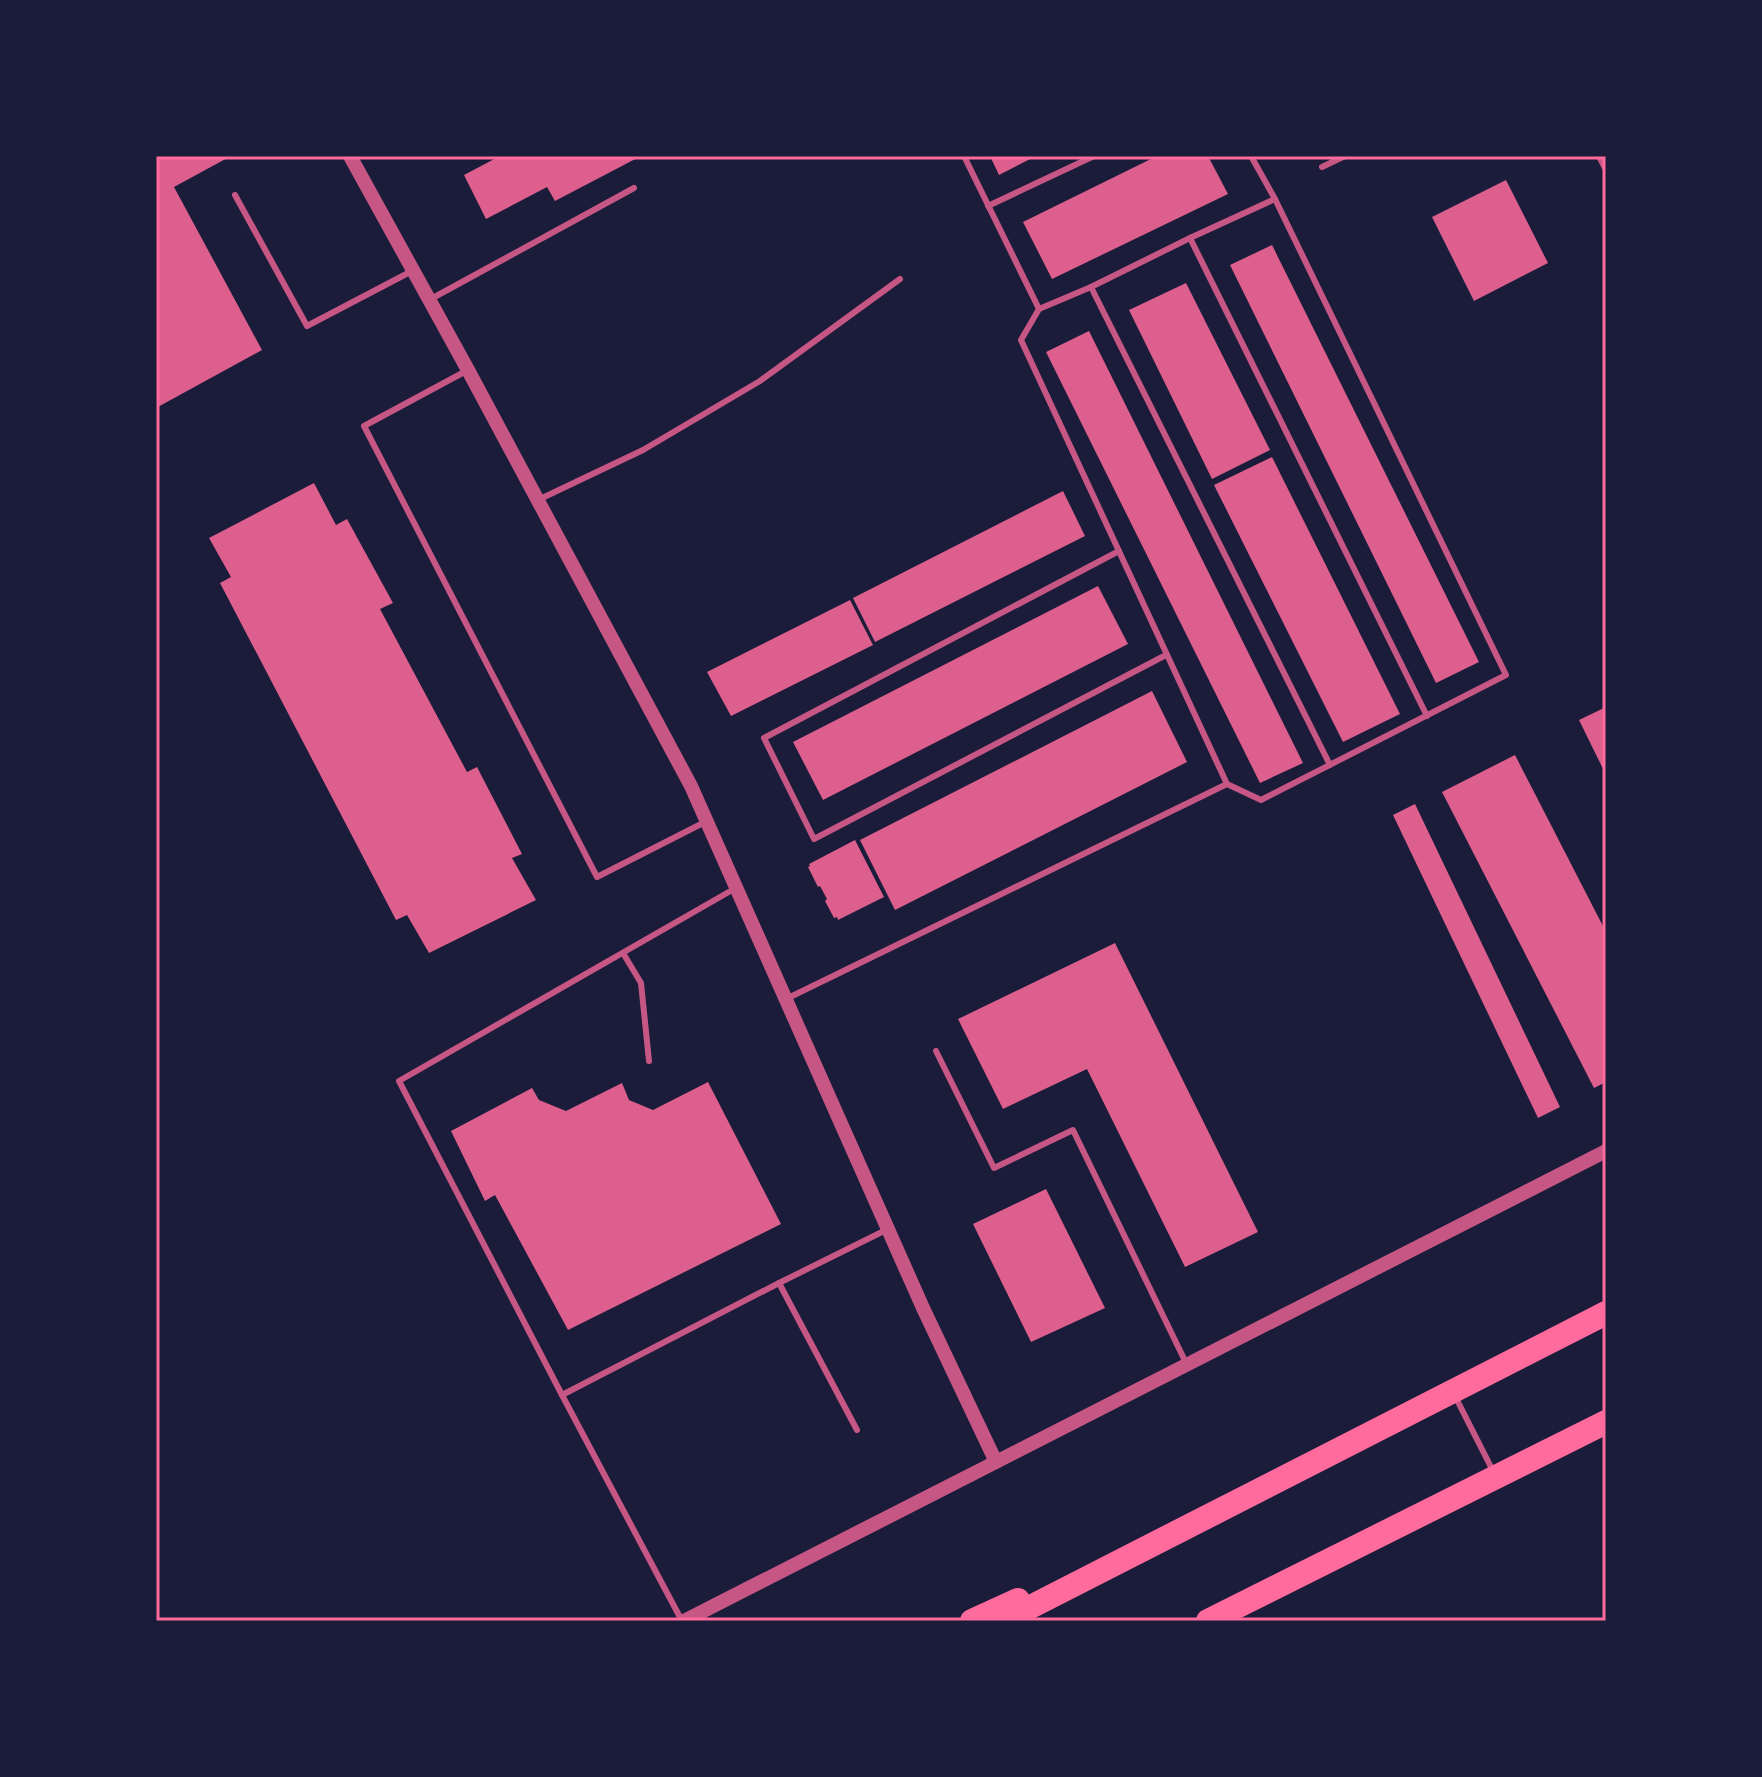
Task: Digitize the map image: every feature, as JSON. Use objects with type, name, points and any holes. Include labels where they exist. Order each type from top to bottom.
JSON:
[{"type":"highway","points":[[1003,1621],[1606,1313]]},
{"type":"highway","points":[[1208,1621],[1606,1422]]},
{"type":"highway","points":[[972,1621],[1250,1494]]},
{"type":"street","points":[[350,156],[691,786],[923,1308],[996,1462]]},
{"type":"street","points":[[1600,156],[1606,168]]},
{"type":"street","points":[[683,1621],[1606,1151]]},
{"type":"lane","points":[[964,156],[1039,309]]},
{"type":"lane","points":[[988,206],[1094,156]]},
{"type":"lane","points":[[1251,156],[1275,199],[1506,675],[1261,800],[1227,784],[1021,340],[1039,309],[1275,199]]},
{"type":"lane","points":[[1322,167],[1345,156]]},
{"type":"lane","points":[[429,300],[634,188]]},
{"type":"lane","points":[[235,195],[307,326],[413,270]]},
{"type":"lane","points":[[1190,238],[1427,716]]},
{"type":"lane","points":[[537,500],[643,450],[760,381],[900,279]]},
{"type":"lane","points":[[1091,287],[1330,765]]},
{"type":"lane","points":[[468,370],[364,426],[597,877],[707,821]]},
{"type":"lane","points":[[1119,551],[764,738],[814,839],[1166,655]]},
{"type":"lane","points":[[786,999],[1227,784]]},
{"type":"lane","points":[[683,1621],[399,1081],[737,887]]},
{"type":"lane","points":[[623,953],[641,983],[649,1061]]},
{"type":"lane","points":[[936,1051],[994,1168],[1073,1130],[1187,1365]]},
{"type":"lane","points":[[562,1395],[888,1229]]},
{"type":"lane","points":[[779,1283],[857,1430]]},
{"type":"lane","points":[[1452,1391],[1496,1477]]},
{"type":"building","points":[[156,156],[231,156],[174,187],[262,350],[156,408]]},
{"type":"building","points":[[500,156],[641,156],[555,201],[547,187],[486,219],[464,175]]},
{"type":"building","points":[[990,156],[1036,156],[999,175]]},
{"type":"building","points":[[1157,156],[1208,156],[1228,194],[1052,279],[1023,222]]},
{"type":"building","points":[[1506,180],[1548,263],[1474,301],[1432,217]]},
{"type":"building","points":[[1272,245],[1479,662],[1436,683],[1230,265]]},
{"type":"building","points":[[1186,283],[1270,450],[1212,479],[1129,310]]},
{"type":"building","points":[[1089,331],[1303,763],[1260,783],[1046,352]]},
{"type":"building","points":[[1272,457],[1400,714],[1343,742],[1214,485]]},
{"type":"building","points":[[314,483],[336,525],[347,519],[393,603],[380,609],[467,772],[477,767],[522,854],[512,858],[536,900],[429,953],[407,915],[396,920],[220,583],[231,577],[209,538]]},
{"type":"building","points":[[1063,491],[1085,536],[875,642],[853,598]]},
{"type":"building","points":[[1098,586],[1128,644],[823,800],[793,742]]},
{"type":"building","points":[[850,600],[873,645],[731,716],[707,672]]},
{"type":"building","points":[[1152,691],[1187,762],[895,910],[860,840]]},
{"type":"building","points":[[1606,707],[1606,775],[1579,720]]},
{"type":"building","points":[[1515,755],[1606,932],[1606,1082],[1594,1088],[1442,792]]},
{"type":"building","points":[[1415,804],[1560,1107],[1538,1118],[1393,815]]},
{"type":"building","points":[[855,840],[884,897],[838,920],[834,918],[808,867]]},
{"type":"building","points":[[1115,943],[1258,1232],[1185,1267],[1087,1069],[1003,1109],[958,1019]]},
{"type":"building","points":[[708,1082],[781,1224],[568,1330],[495,1195],[485,1201],[451,1131],[532,1088],[539,1100],[566,1111],[622,1083],[629,1100],[653,1110]]},
{"type":"building","points":[[1046,1189],[1105,1308],[1031,1342],[973,1224]]}]
